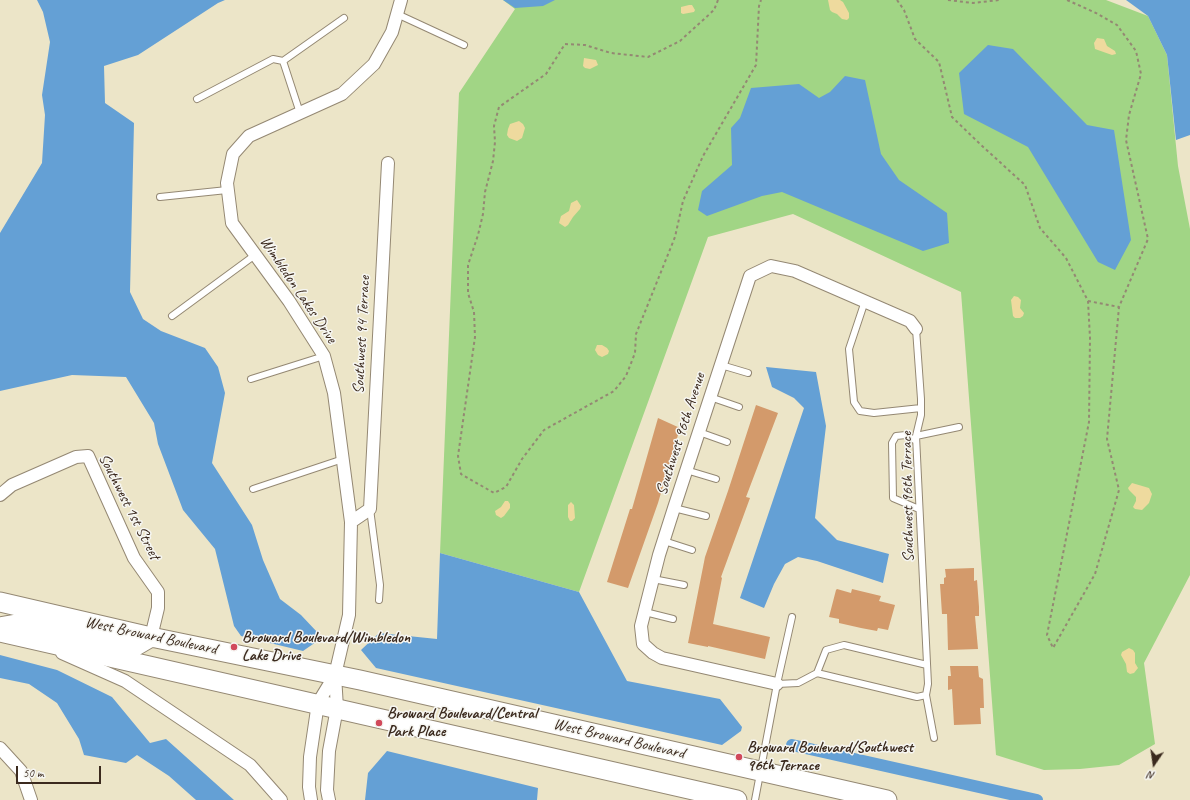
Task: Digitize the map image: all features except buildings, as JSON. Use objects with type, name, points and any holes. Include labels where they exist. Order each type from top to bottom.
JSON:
[{"type":"main road","name":"West Broward Boulevard","points":[[0,602],[150,637],[335,675],[887,800]]},
{"type":"main road","points":[[0,627],[22,623],[134,647],[150,637]]},
{"type":"main road","name":"West Broward Boulevard","points":[[0,632],[738,800]]},
{"type":"street","name":"Wimbledon Lakes Drive","points":[[312,800],[309,787],[310,757],[318,704],[335,675],[349,615],[351,522],[334,393],[324,356],[288,301],[232,223],[227,183],[233,154],[249,136],[342,94],[374,64],[392,32],[401,0]]},
{"type":"street","name":"Southwest 94 Terrace","points":[[370,509],[388,163]]},
{"type":"street","name":"Southwest 96th Avenue","points":[[777,684],[662,658],[653,653],[643,644],[641,626],[674,508],[750,276],[771,266],[795,272],[910,321],[916,329]]},
{"type":"street","name":"Southwest 1st Street","points":[[0,495],[12,485],[76,457],[88,456],[134,558],[158,592],[158,608],[150,637]]},
{"type":"street","points":[[351,522],[370,509]]},
{"type":"street","points":[[32,639],[125,681],[250,765],[281,800]]},
{"type":"street","points":[[328,800],[327,790],[329,751],[337,708],[335,675]]},
{"type":"street","points":[[0,748],[21,770],[31,800]]},
{"type":"lane","points":[[397,14],[464,45]]},
{"type":"lane","points":[[197,99],[273,59],[283,61],[344,18]]},
{"type":"lane","points":[[283,61],[300,113]]},
{"type":"lane","points":[[160,197],[227,190]]},
{"type":"lane","points":[[172,316],[255,255]]},
{"type":"lane","points":[[865,301],[849,349],[854,402],[860,411],[874,413],[921,408]]},
{"type":"lane","name":"Southwest 96th Terrace","points":[[916,329],[921,408],[916,438],[928,684],[926,695],[934,738]]},
{"type":"lane","points":[[250,379],[324,356]]},
{"type":"lane","points":[[721,365],[748,373]]},
{"type":"lane","points":[[710,397],[739,407]]},
{"type":"lane","points":[[919,508],[893,498],[892,443],[896,436],[906,435],[916,438],[959,427]]},
{"type":"lane","points":[[699,432],[727,442]]},
{"type":"lane","points":[[253,489],[343,459]]},
{"type":"lane","points":[[686,470],[716,479]]},
{"type":"lane","points":[[674,508],[706,516]]},
{"type":"lane","name":"Southwest 94 Terrace","points":[[370,509],[380,585],[379,600]]},
{"type":"lane","points":[[664,541],[692,550]]},
{"type":"lane","points":[[653,579],[684,585]]},
{"type":"lane","points":[[645,612],[673,619]]},
{"type":"lane","points":[[755,800],[777,684],[792,618]]},
{"type":"lane","points":[[777,684],[798,683],[816,673],[826,650],[844,645],[927,665]]},
{"type":"lane","points":[[816,673],[916,697],[926,695]]},
{"type":"path","points":[[718,0],[714,10],[680,41],[648,57],[611,52],[586,45],[565,44],[546,74],[499,107],[494,126],[495,142],[493,161],[485,192],[483,214],[468,265],[468,293],[474,312],[475,337],[458,456],[461,474],[494,492],[506,487],[522,459],[544,430],[614,391],[626,376],[635,353],[636,334],[675,237],[683,201],[703,156],[756,65],[759,6],[761,0]]},
{"type":"path","points":[[897,0],[904,10],[915,39],[939,62],[952,117],[1025,185],[1040,228],[1066,258],[1088,301],[1090,338],[1089,422],[1046,635],[1054,648],[1095,574],[1119,490],[1108,439],[1118,307],[1148,239],[1126,140],[1129,115],[1141,74],[1136,51],[1117,25],[1096,13],[1067,0]]},
{"type":"path","points":[[948,0],[973,3],[999,0]]},
{"type":"path","points":[[1088,301],[1118,307]]},
{"type":"green space","points":[[503,0],[1106,0],[1148,16],[1167,55],[1178,166],[1190,229],[1190,575],[1144,663],[1155,744],[1119,765],[1080,769],[1044,770],[996,755],[961,292],[793,214],[708,237],[579,592],[440,553],[459,93],[515,9]]},
{"type":"sand","points":[[828,0],[840,0],[843,2],[849,13],[849,18],[847,20],[842,19],[837,14],[832,12],[830,10]]},
{"type":"sand","points":[[692,5],[695,10],[694,12],[681,13],[681,7]]},
{"type":"sand","points":[[1097,38],[1104,39],[1107,46],[1115,51],[1116,54],[1112,55],[1095,49],[1094,43]]},
{"type":"sand","points":[[584,58],[596,60],[598,65],[590,69],[585,68],[583,66]]},
{"type":"sand","points":[[519,121],[525,128],[522,138],[517,141],[509,138],[507,135],[510,124]]},
{"type":"sand","points":[[577,200],[581,206],[580,209],[565,227],[559,223],[561,216],[569,211],[571,203]]},
{"type":"sand","points":[[1014,296],[1021,300],[1020,308],[1024,313],[1020,318],[1015,318],[1013,316],[1011,300]]},
{"type":"sand","points":[[597,345],[602,345],[607,348],[609,351],[608,354],[602,357],[598,355],[595,350]]},
{"type":"sand","points":[[1132,483],[1149,488],[1152,494],[1149,503],[1142,510],[1135,509],[1133,507],[1136,497],[1128,488]]},
{"type":"sand","points":[[505,501],[508,501],[510,508],[501,518],[496,515],[495,511],[501,507]]},
{"type":"sand","points":[[571,502],[574,505],[575,518],[570,521],[568,517],[568,505]]},
{"type":"sand","points":[[1129,648],[1135,653],[1135,663],[1138,668],[1134,673],[1130,674],[1127,672],[1126,664],[1121,655],[1122,652]]},
{"type":"water","points":[[37,0],[225,0],[218,3],[138,55],[104,66],[105,103],[134,123],[130,292],[143,319],[161,331],[205,348],[218,367],[225,393],[212,463],[252,525],[263,560],[280,599],[301,615],[318,633],[316,642],[303,651],[241,636],[234,626],[215,549],[183,510],[158,444],[154,423],[126,377],[72,375],[0,391],[0,233],[42,163],[45,115],[42,95],[50,42],[43,12]]},
{"type":"water","points":[[503,0],[555,0],[543,6],[515,8]]},
{"type":"water","points":[[1126,0],[1190,0],[1190,135],[1176,140],[1167,55],[1148,16]]},
{"type":"water","points":[[988,45],[1013,49],[1087,125],[1114,130],[1131,240],[1115,270],[1098,262],[1028,147],[964,114],[959,73]]},
{"type":"water","points":[[845,76],[865,80],[881,154],[899,180],[947,213],[949,243],[923,251],[782,192],[762,196],[707,216],[698,210],[702,191],[732,165],[731,128],[740,118],[751,88],[799,84],[819,98],[830,92]]},
{"type":"water","points":[[766,367],[816,372],[826,426],[815,518],[837,540],[889,554],[883,583],[817,561],[798,557],[785,564],[774,584],[764,608],[740,598],[804,408],[794,398],[772,387]]},
{"type":"water","points":[[440,553],[579,592],[627,681],[720,699],[742,727],[741,731],[722,745],[376,668],[361,650],[379,633],[437,639]]},
{"type":"water","points":[[0,655],[57,670],[112,697],[150,743],[166,739],[234,800],[196,800],[169,776],[137,755],[126,763],[84,755],[79,739],[57,703],[29,684],[0,678]]},
{"type":"water","points":[[387,751],[538,788],[537,800],[365,800],[368,773]]},
{"type":"waterway","points":[[792,745],[1037,800]]},
{"type":"place","name":"Broward Boulevard/Wimbledon Lake Drive","points":[[234,647]]},
{"type":"place","name":"Broward Boulevard/Central Park Place","points":[[379,723]]},
{"type":"place","name":"Broward Boulevard/Southwest 96th Terrace","points":[[739,757]]}]
